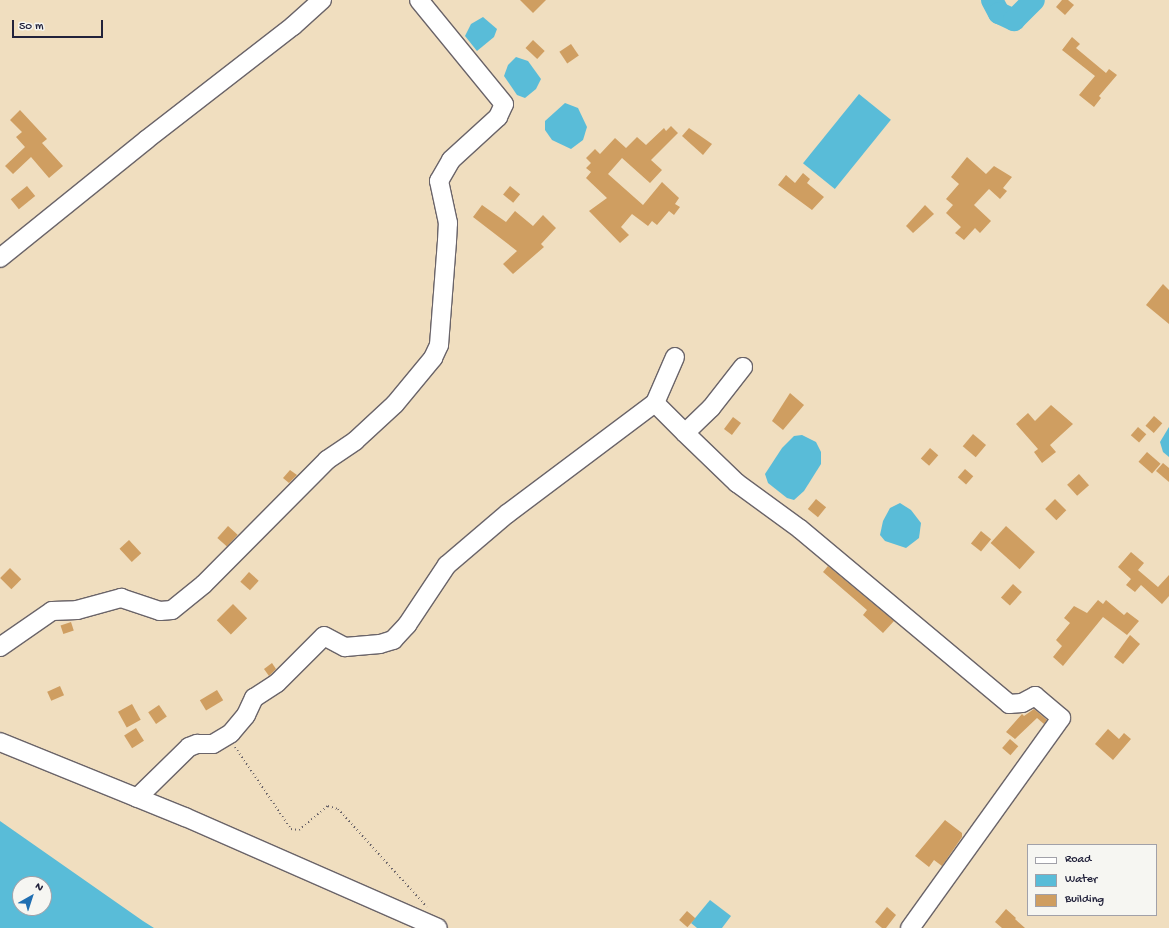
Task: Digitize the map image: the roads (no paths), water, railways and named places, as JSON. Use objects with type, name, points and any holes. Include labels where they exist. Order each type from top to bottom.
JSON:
[{"type":"street","points":[[0,258],[146,140],[293,26],[322,0]]},
{"type":"street","points":[[0,647],[52,611],[77,610],[121,598],[160,610],[172,610],[204,584],[327,460],[355,441],[395,404],[433,358],[439,345],[448,235],[448,223],[439,182],[451,160],[498,117],[504,104],[419,0]]},
{"type":"street","points":[[137,798],[189,747],[197,744],[213,744],[228,736],[246,715],[254,698],[278,683],[324,636],[345,647],[380,644],[393,640],[407,625],[447,565],[507,514],[655,403],[675,356]]},
{"type":"street","points":[[685,433],[711,408],[743,366]]},
{"type":"street","points":[[655,403],[737,483],[800,529],[1009,704],[1022,703],[1035,696],[1061,718],[910,928]]},
{"type":"street","points":[[0,742],[435,920]]},
{"type":"water","points":[[483,17],[497,29],[494,37],[477,51],[465,36],[471,24]]},
{"type":"water","points":[[516,57],[528,61],[541,79],[536,89],[525,98],[517,95],[504,76],[508,65]]},
{"type":"water","points":[[859,94],[891,120],[835,189],[803,163]]},
{"type":"water","points":[[565,103],[578,108],[587,127],[583,140],[571,149],[552,140],[545,130],[545,121]]},
{"type":"water","points":[[1169,427],[1169,457],[1163,452],[1160,442]]},
{"type":"water","points":[[802,435],[816,442],[821,452],[821,464],[804,491],[794,500],[787,498],[768,483],[765,474],[782,448],[794,436]]},
{"type":"water","points":[[900,503],[911,510],[921,523],[919,538],[906,548],[885,541],[880,535],[883,521],[890,508]]},
{"type":"water","points":[[0,821],[143,921],[154,928],[0,928]]},
{"type":"water","points":[[710,900],[731,916],[722,928],[697,928],[691,923]]},
{"type":"waterway","points":[[992,0],[999,13],[1014,20],[1034,0]]}]
